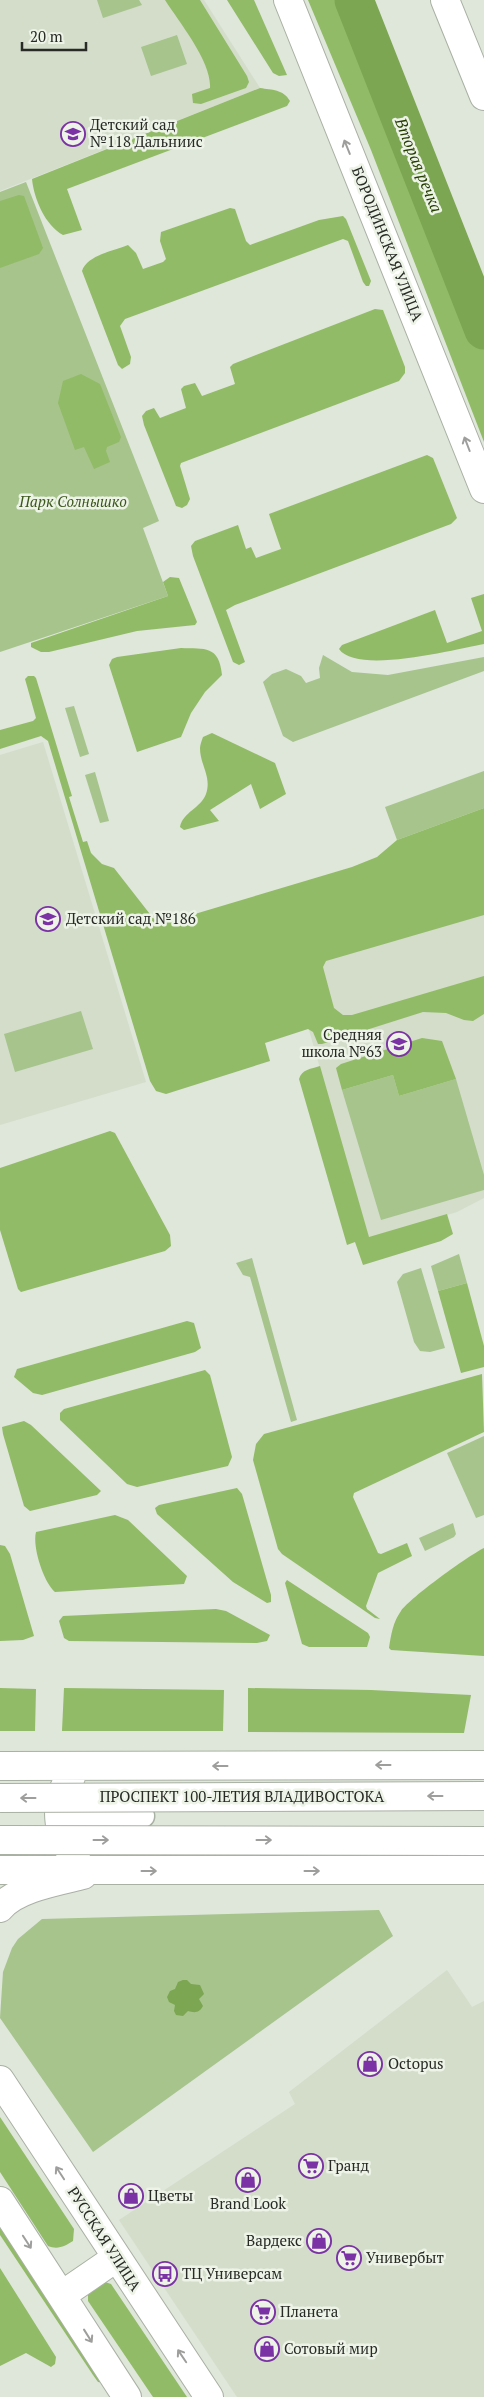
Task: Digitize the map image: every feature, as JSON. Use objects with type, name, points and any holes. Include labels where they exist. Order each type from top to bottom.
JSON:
[{"type":"main road","name":"БОРОДИНСКАЯ УЛИЦА","points":[[288,0],[484,489]]},
{"type":"main road","points":[[445,0],[484,96]]},
{"type":"main road","points":[[0,1766],[484,1765]]},
{"type":"main road","points":[[80,1766],[62,1788],[59,1818],[66,1848],[95,1871]]},
{"type":"main road","name":"ПРОСПЕКТ 100-ЛЕТИЯ ВЛАДИВОСТОКА","points":[[0,1798],[484,1796]]},
{"type":"main road","points":[[0,1840],[484,1841]]},
{"type":"main road","points":[[0,1870],[484,1870]]},
{"type":"main road","points":[[0,1908],[5,1901],[40,1886],[95,1871]]},
{"type":"main road","name":"РУССКАЯ УЛИЦА","points":[[0,2080],[209,2397]]},
{"type":"main road","points":[[0,2201],[62,2295],[123,2396]]},
{"type":"main road","points":[[62,2295],[116,2258]]},
{"type":"street","points":[[59,1818],[144,1816]]},
{"type":"shaded area","name":"Детский сад №118 Дальниис","points":[[0,0],[204,0],[260,88],[0,191]]},
{"type":"shaded area","points":[[165,0],[200,0],[247,76],[249,82],[246,88],[201,104],[193,103],[192,94],[210,88],[206,66],[193,42]]},
{"type":"shaded area","points":[[227,0],[254,0],[287,75],[279,76],[273,73]]},
{"type":"shaded area","points":[[308,0],[373,0],[379,12],[484,283],[484,442],[371,150]]},
{"type":"shaded area","points":[[260,88],[281,92],[290,101],[287,106],[67,189],[82,230],[63,235],[46,218],[35,195],[32,179]]},
{"type":"shaded area","points":[[19,195],[24,196],[43,248],[39,254],[0,268],[0,201]]},
{"type":"shaded area","points":[[230,208],[235,209],[246,241],[250,245],[319,220],[343,216],[346,219],[371,281],[369,286],[366,286],[363,282],[348,241],[343,239],[125,319],[120,326],[131,357],[130,364],[122,369],[118,365],[82,271],[85,266],[95,257],[128,245],[136,253],[143,269],[163,262],[166,259],[160,241],[161,232]]},
{"type":"shaded area","points":[[375,309],[383,310],[405,367],[405,373],[399,381],[181,463],[180,466],[190,499],[187,505],[182,508],[176,506],[144,425],[142,416],[146,411],[154,408],[160,418],[186,408],[181,389],[184,386],[195,383],[202,396],[235,384],[230,367],[233,364]]},
{"type":"shaded area","points":[[81,374],[100,384],[121,437],[119,442],[107,447],[106,451],[110,462],[94,469],[84,447],[75,450],[58,403],[63,381]]},
{"type":"shaded area","points":[[427,455],[433,458],[457,518],[451,524],[226,610],[245,662],[239,665],[233,662],[193,556],[191,546],[195,541],[238,525],[246,549],[251,547],[256,558],[281,549],[269,514]]},
{"type":"shaded area","points":[[170,577],[179,578],[197,622],[195,625],[137,631],[49,652],[41,652],[31,647],[31,643],[168,596],[163,582]]},
{"type":"shaded area","points":[[484,594],[484,644],[431,655],[385,660],[365,660],[349,656],[339,649],[342,645],[435,610],[447,643],[482,631],[471,598]]},
{"type":"shaded area","points":[[181,648],[204,649],[214,654],[218,658],[222,675],[205,692],[191,713],[181,737],[137,752],[109,665],[112,659],[117,657]]},
{"type":"shaded area","points":[[28,676],[36,678],[72,796],[69,797],[83,842],[87,841],[91,853],[102,864],[114,868],[153,918],[159,922],[168,922],[352,867],[377,857],[397,840],[484,808],[484,915],[326,961],[323,967],[334,1008],[343,1015],[352,1015],[484,976],[484,1014],[473,1021],[464,1020],[446,1013],[423,1012],[322,1044],[318,1044],[313,1032],[308,1029],[265,1043],[270,1061],[166,1094],[156,1091],[150,1081],[48,741],[41,736],[0,749],[0,730],[33,721],[36,718],[25,679]]},
{"type":"shaded area","points":[[212,733],[275,763],[286,794],[260,809],[251,784],[210,810],[219,821],[184,830],[180,827],[185,817],[204,799],[206,794],[208,782],[200,747],[203,737]]},
{"type":"shaded area","name":"Детский сад №186","points":[[43,742],[146,1082],[0,1125],[0,755]]},
{"type":"shaded area","name":"Средняя школа №63","points":[[484,868],[484,1198],[457,1212],[369,1238],[281,933]]},
{"type":"shaded area","points":[[422,1038],[442,1041],[456,1079],[399,1096],[393,1075],[342,1090],[336,1068],[341,1064]]},
{"type":"shaded area","points":[[320,1066],[369,1237],[447,1214],[453,1234],[441,1241],[363,1265],[355,1242],[347,1245],[299,1079],[305,1071]]},
{"type":"shaded area","points":[[110,1131],[115,1133],[170,1235],[171,1246],[165,1251],[21,1292],[18,1289],[0,1230],[0,1168]]},
{"type":"shaded area","points":[[467,1283],[484,1346],[484,1367],[461,1373],[438,1291]]},
{"type":"shaded area","points":[[187,1321],[194,1323],[201,1348],[195,1352],[42,1395],[33,1393],[14,1377],[17,1369]]},
{"type":"shaded area","points":[[205,1370],[210,1375],[232,1457],[228,1466],[137,1487],[127,1484],[60,1420],[60,1413],[64,1409]]},
{"type":"shaded area","points":[[482,1374],[484,1432],[354,1493],[353,1497],[378,1553],[381,1554],[407,1543],[412,1556],[378,1573],[366,1606],[367,1609],[380,1619],[375,1618],[282,1554],[278,1549],[253,1460],[256,1444],[264,1434]]},
{"type":"shaded area","points":[[24,1421],[31,1425],[101,1491],[97,1495],[30,1511],[24,1506],[2,1427]]},
{"type":"shaded area","points":[[237,1488],[242,1494],[271,1595],[271,1602],[267,1603],[233,1582],[157,1514],[155,1508],[159,1505]]},
{"type":"shaded area","points":[[115,1515],[128,1520],[187,1576],[184,1584],[55,1592],[43,1573],[37,1555],[36,1532]]},
{"type":"shaded area","points":[[0,1545],[5,1546],[10,1554],[34,1636],[23,1640],[0,1641]]},
{"type":"shaded area","points":[[484,1548],[484,1656],[391,1650],[389,1648],[394,1624],[401,1611],[440,1577]]},
{"type":"shaded area","points":[[287,1580],[368,1633],[370,1637],[367,1647],[309,1647],[302,1644],[285,1583]]},
{"type":"shaded area","points":[[216,1609],[226,1611],[270,1635],[267,1641],[257,1643],[69,1641],[64,1638],[59,1621],[63,1616]]},
{"type":"shaded area","points":[[0,1688],[36,1689],[35,1731],[0,1731]]},
{"type":"shaded area","points":[[64,1688],[224,1690],[223,1731],[62,1731]]},
{"type":"shaded area","points":[[248,1688],[371,1690],[471,1695],[464,1733],[248,1732]]},
{"type":"shaded area","points":[[447,1970],[472,2007],[484,2001],[484,2397],[237,2397],[119,2220],[295,2104],[289,2092]]},
{"type":"shaded area","points":[[187,1980],[191,1984],[200,1985],[204,1994],[199,1999],[203,2006],[200,2010],[195,2012],[188,2011],[183,2016],[176,2015],[174,2011],[175,2005],[169,2002],[167,1997],[170,1991],[175,1989],[178,1982]]},
{"type":"shaded area","points":[[0,2117],[74,2229],[73,2241],[61,2247],[48,2246],[0,2172]]},
{"type":"shaded area","points":[[0,2220],[105,2383],[98,2382],[93,2375],[0,2235]]},
{"type":"shaded area","points":[[0,2268],[56,2357],[55,2364],[51,2367],[26,2353],[0,2366]]},
{"type":"shaded area","points":[[105,2282],[111,2284],[187,2397],[153,2397],[88,2301],[88,2295]]},
{"type":"green space","points":[[97,0],[139,0],[142,5],[103,18]]},
{"type":"green space","points":[[177,35],[187,64],[151,76],[141,47]]},
{"type":"green space","name":"Парк Солнышко","points":[[26,182],[159,521],[143,528],[168,596],[0,652],[0,192]]},
{"type":"green space","points":[[323,655],[352,672],[388,675],[484,657],[484,671],[293,742],[283,736],[263,682],[272,674],[286,669],[301,676],[306,683],[320,678],[319,668]]},
{"type":"green space","points":[[74,706],[89,754],[80,757],[65,708]]},
{"type":"green space","points":[[484,771],[484,808],[397,840],[385,807]]},
{"type":"green space","points":[[95,772],[109,821],[100,823],[85,775]]},
{"type":"green space","points":[[81,1011],[93,1049],[15,1072],[4,1034]]},
{"type":"green space","points":[[393,1075],[399,1096],[456,1079],[484,1175],[484,1190],[381,1220],[342,1090]]},
{"type":"green space","points":[[459,1254],[467,1283],[438,1291],[431,1266]]},
{"type":"green space","points":[[252,1258],[297,1420],[291,1422],[250,1277],[243,1275],[236,1263]]},
{"type":"green space","points":[[421,1268],[445,1348],[430,1352],[420,1351],[414,1342],[397,1282],[403,1274]]},
{"type":"green space","points":[[484,1436],[484,1515],[476,1518],[447,1453]]},
{"type":"green space","points":[[453,1523],[456,1534],[454,1537],[425,1551],[419,1538]]},
{"type":"green space","points":[[379,1910],[393,1936],[93,2152],[0,2018],[3,1972],[12,1948],[18,1939],[42,1919]]},
{"type":"waterway","name":"Вторая речка","points":[[354,0],[484,330]]},
{"type":"place","name":"Детский сад №118 Дальниис","points":[[73,134]]},
{"type":"place","name":"Детский сад №186","points":[[48,919]]},
{"type":"place","name":"Средняя школа №63","points":[[399,1044]]},
{"type":"place","name":"Octopus","points":[[370,2064]]},
{"type":"place","name":"Гранд","points":[[311,2166]]},
{"type":"place","name":"Brand Look","points":[[248,2180]]},
{"type":"place","name":"Цветы","points":[[131,2196]]},
{"type":"place","name":"Вардекс","points":[[319,2241]]},
{"type":"place","name":"Универбыт","points":[[349,2258]]},
{"type":"place","name":"ТЦ Универсам","points":[[165,2274]]},
{"type":"place","name":"Планета","points":[[263,2312]]},
{"type":"place","name":"Сотовый мир","points":[[267,2349]]}]
